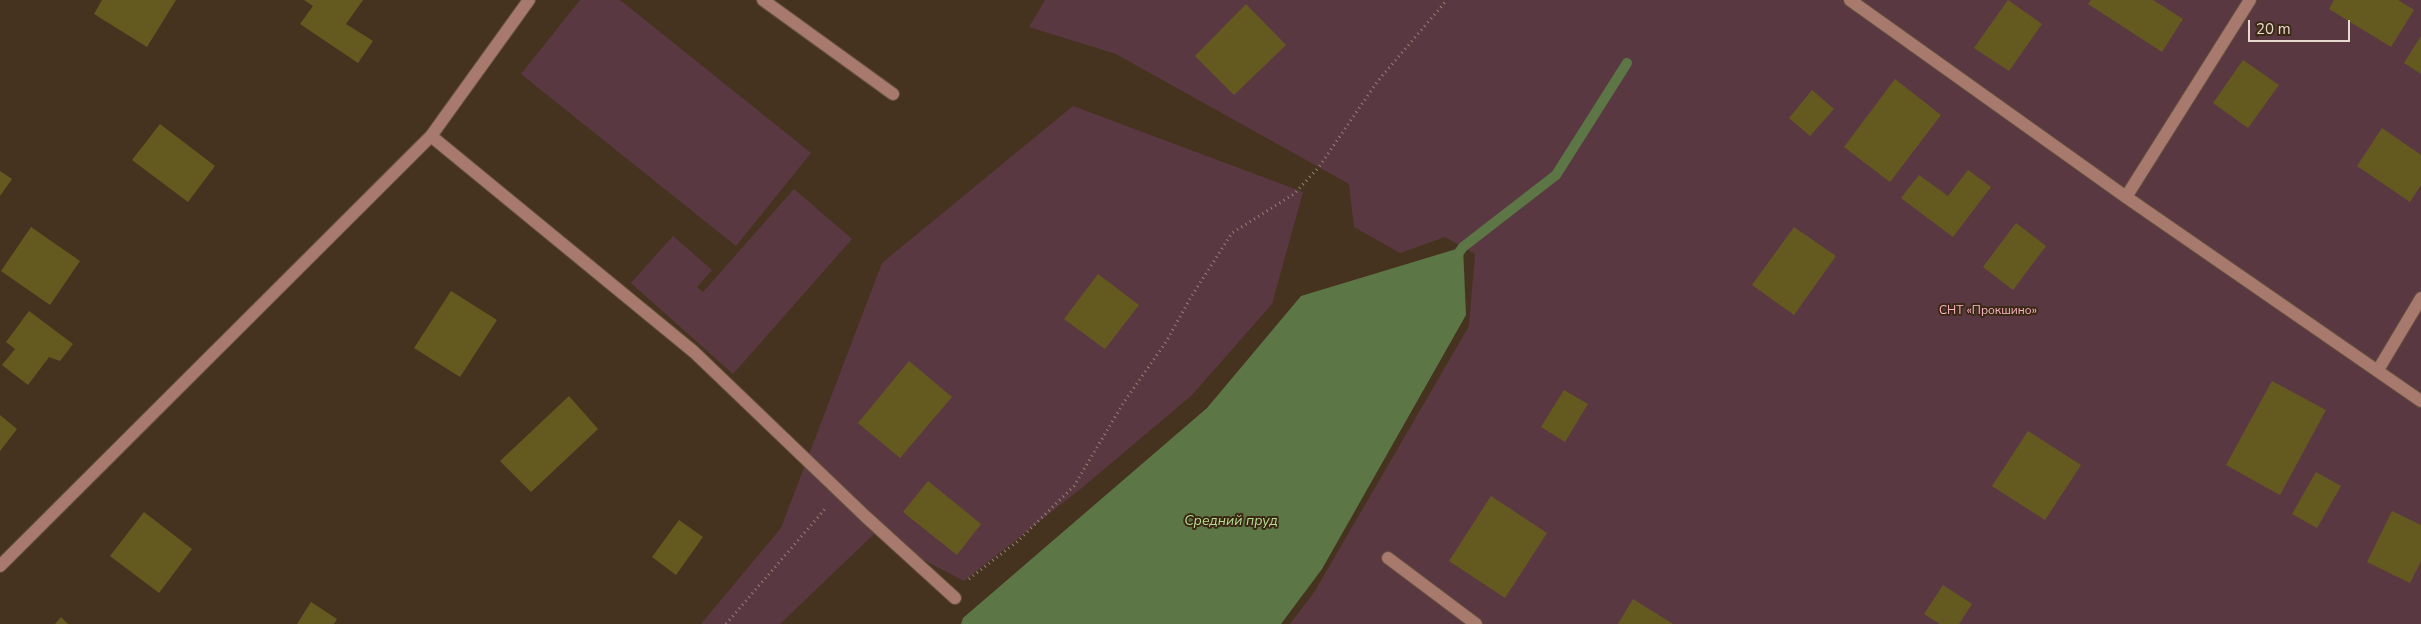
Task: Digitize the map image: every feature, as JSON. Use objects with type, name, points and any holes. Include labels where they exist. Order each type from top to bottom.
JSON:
[{"type":"street","points":[[0,566],[431,136],[530,0]]},
{"type":"street","points":[[763,0],[893,94]]},
{"type":"street","points":[[1850,0],[2126,197],[2378,370],[2421,402]]},
{"type":"street","points":[[2126,197],[2250,0]]},
{"type":"street","points":[[431,136],[694,352],[840,492],[952,595]]},
{"type":"street","points":[[2378,370],[2421,298]]},
{"type":"street","points":[[1388,558],[1476,624]]},
{"type":"path","points":[[952,595],[1018,541],[1074,486],[1124,402],[1166,342],[1191,297],[1232,233],[1294,194],[1319,167],[1377,82],[1447,0]]},
{"type":"path","points":[[726,624],[840,492]]},
{"type":"green space","points":[[580,0],[620,0],[811,153],[736,246],[521,74]]},
{"type":"green space","name":"СНТ «Прокшино»","points":[[1045,0],[2421,0],[2421,624],[1290,624],[1315,591],[1469,326],[1475,254],[1445,237],[1400,253],[1354,227],[1349,184],[1116,54],[1029,27]]},
{"type":"green space","points":[[1073,106],[1303,192],[1272,304],[1192,395],[1083,487],[964,581],[874,534],[780,624],[701,624],[781,528],[882,263]]},
{"type":"green space","points":[[794,189],[852,239],[733,374],[631,283],[673,236],[712,270],[697,287],[703,292]]},
{"type":"water","name":"Средний пруд","points":[[1463,247],[1466,315],[1322,569],[1281,624],[961,624],[963,618],[1207,408],[1301,296]]},
{"type":"building","points":[[102,0],[176,0],[147,47],[94,14]]},
{"type":"building","points":[[304,0],[363,0],[346,24],[373,41],[358,63],[300,24],[313,6]]},
{"type":"building","points":[[2008,0],[2042,24],[2009,71],[1974,48]]},
{"type":"building","points":[[2091,0],[2153,0],[2183,19],[2162,52],[2088,4]]},
{"type":"building","points":[[2334,0],[2398,0],[2414,10],[2391,47],[2329,9]]},
{"type":"building","points":[[1246,4],[1286,45],[1234,95],[1195,56]]},
{"type":"building","points":[[2421,36],[2421,74],[2404,63]]},
{"type":"building","points":[[2243,60],[2279,85],[2248,128],[2213,103]]},
{"type":"building","points":[[1895,79],[1941,115],[1890,182],[1844,147]]},
{"type":"building","points":[[1812,90],[1834,109],[1810,136],[1789,118]]},
{"type":"building","points":[[160,124],[215,166],[188,202],[132,160]]},
{"type":"building","points":[[2382,128],[2421,155],[2421,185],[2410,202],[2357,166]]},
{"type":"building","points":[[1968,170],[1991,187],[1953,237],[1901,198],[1919,175],[1948,196]]},
{"type":"building","points":[[0,171],[12,179],[0,196]]},
{"type":"building","points":[[2016,223],[2046,246],[2013,290],[1983,267]]},
{"type":"building","points":[[31,227],[80,261],[50,305],[1,271]]},
{"type":"building","points":[[1794,227],[1836,256],[1794,315],[1752,285]]},
{"type":"building","points":[[1098,274],[1139,305],[1105,349],[1064,319]]},
{"type":"building","points":[[451,291],[497,320],[460,377],[414,348]]},
{"type":"building","points":[[29,311],[73,344],[60,361],[49,357],[28,385],[2,365],[15,349],[6,342]]},
{"type":"building","points":[[909,361],[952,397],[900,458],[858,423]]},
{"type":"building","points":[[2272,381],[2326,410],[2280,495],[2226,465]]},
{"type":"building","points":[[1564,390],[1588,404],[1565,442],[1541,427]]},
{"type":"building","points":[[569,396],[598,429],[531,492],[500,461]]},
{"type":"building","points":[[0,415],[17,429],[0,451]]},
{"type":"building","points":[[2028,431],[2081,465],[2045,520],[1992,486]]},
{"type":"building","points":[[2316,472],[2341,486],[2317,528],[2292,514]]},
{"type":"building","points":[[928,481],[981,524],[957,555],[903,512]]},
{"type":"building","points":[[1491,496],[1547,533],[1505,598],[1449,561]]},
{"type":"building","points":[[2392,511],[2421,525],[2421,561],[2410,583],[2367,562]]},
{"type":"building","points":[[144,512],[192,549],[159,593],[110,556]]},
{"type":"building","points":[[679,520],[703,537],[676,575],[652,557]]},
{"type":"building","points":[[1943,585],[1972,604],[1959,624],[1940,624],[1924,614]]},
{"type":"building","points":[[1633,599],[1673,624],[1618,624]]},
{"type":"building","points":[[311,602],[337,619],[334,624],[297,624]]},
{"type":"building","points":[[61,617],[68,624],[55,624]]},
{"type":"waterway","points":[[1455,258],[1463,247],[1556,175],[1627,63]]}]
